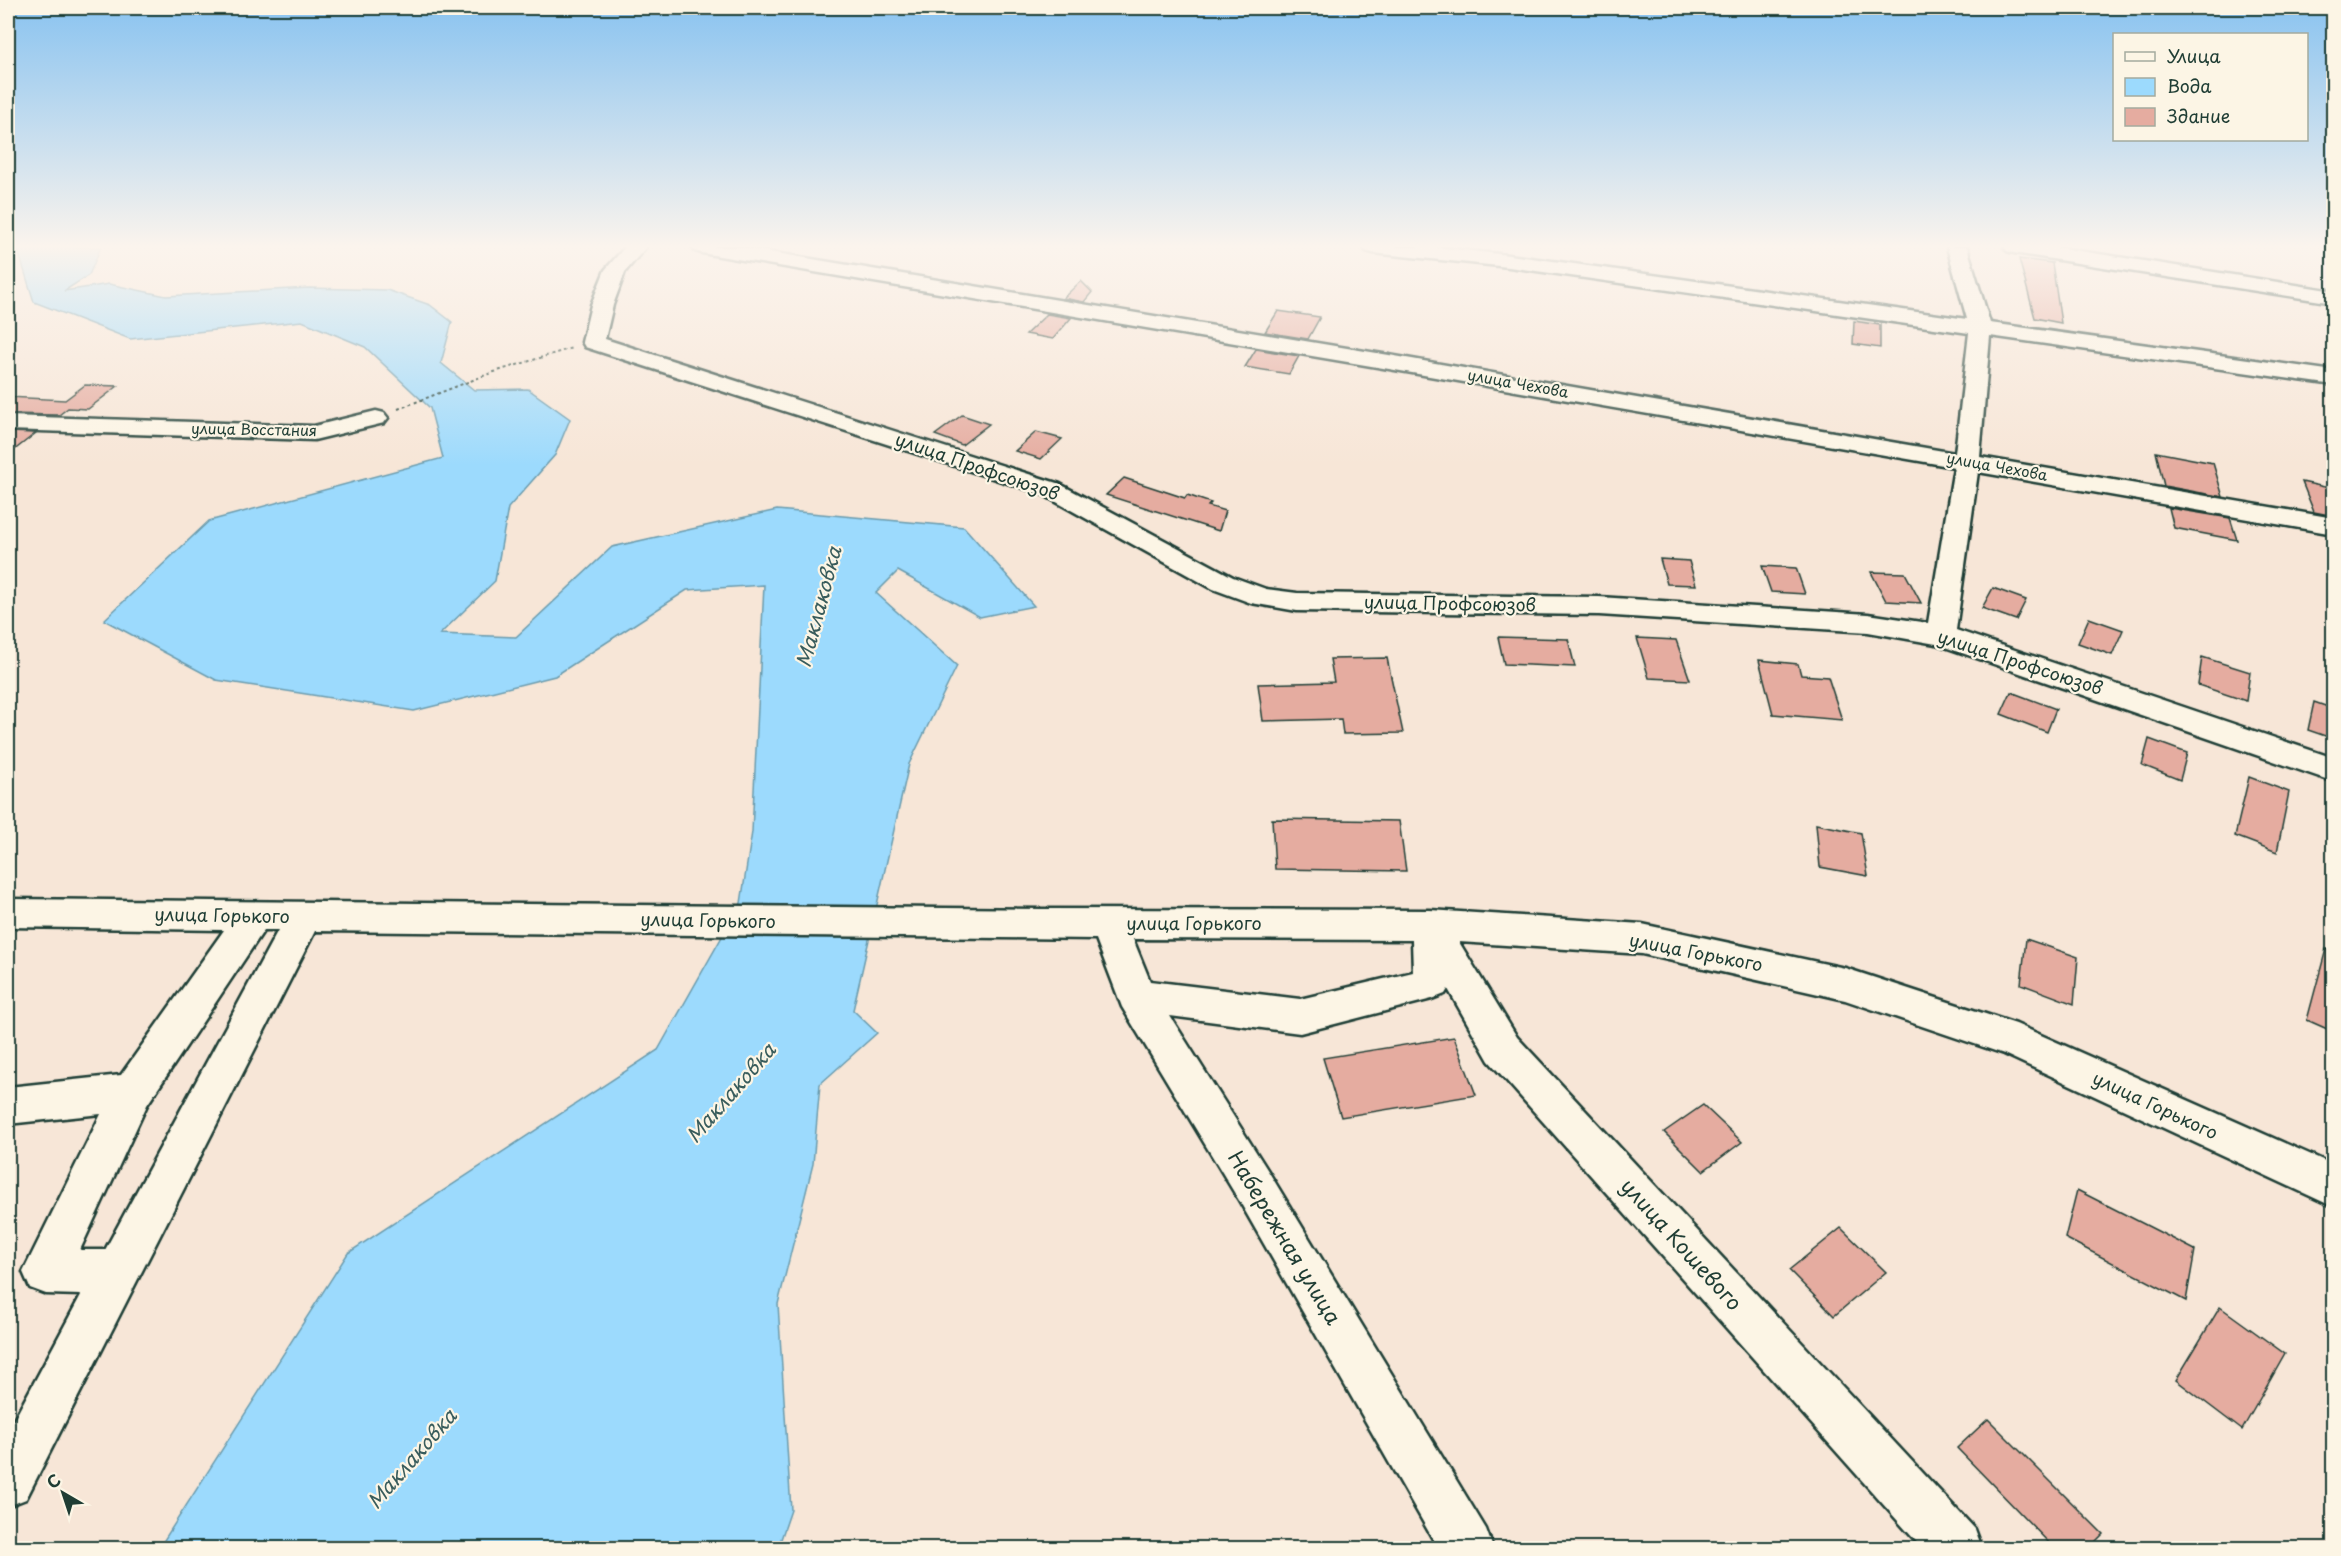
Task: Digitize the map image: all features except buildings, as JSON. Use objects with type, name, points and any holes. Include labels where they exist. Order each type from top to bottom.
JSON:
[{"type":"street","points":[[593,342],[598,320]]},
{"type":"street","name":"улица Чехова","points":[[1138,320],[2334,526]]},
{"type":"street","points":[[1927,320],[2334,378]]},
{"type":"street","points":[[1941,634],[1967,462],[1980,327],[1978,320]]},
{"type":"street","name":"улица Профсоюзов","points":[[593,342],[1051,489],[1223,583],[1261,597],[1297,602],[1599,606],[1868,623],[1941,634],[2334,770]]},
{"type":"street","name":"улица Восстания","points":[[8,423],[314,433],[376,418]]},
{"type":"street","name":"улица Горького","points":[[8,913],[1043,924],[1430,925],[1642,939],[1845,984],[2016,1041],[2334,1187]]},
{"type":"street","points":[[117,1273],[46,1272],[133,1092],[254,916]]},
{"type":"street","points":[[8,1481],[304,917]]},
{"type":"street","name":"Набережная улица","points":[[1109,924],[1136,996],[1255,1188],[1467,1548]]},
{"type":"street","points":[[1136,996],[1300,1016],[1432,983],[1430,925]]},
{"type":"street","name":"улица Кошевого","points":[[1430,925],[1503,1049],[1956,1548]]},
{"type":"street","points":[[8,1105],[133,1092]]},
{"type":"path","points":[[376,418],[491,373],[593,342]]},
{"type":"water","name":"Маклаковка","points":[[80,320],[449,320],[452,322],[441,363],[474,390],[528,389],[570,419],[555,455],[508,508],[495,581],[440,634],[516,637],[612,547],[777,510],[964,527],[1034,606],[980,617],[898,571],[876,593],[957,666],[909,764],[853,1010],[877,1033],[820,1084],[813,1164],[778,1304],[791,1510],[778,1548],[159,1548],[348,1253],[658,1050],[741,903],[752,832],[764,585],[687,590],[555,676],[414,711],[216,680],[104,620],[209,521],[443,458],[430,408],[365,347],[302,321],[130,339]]}]
